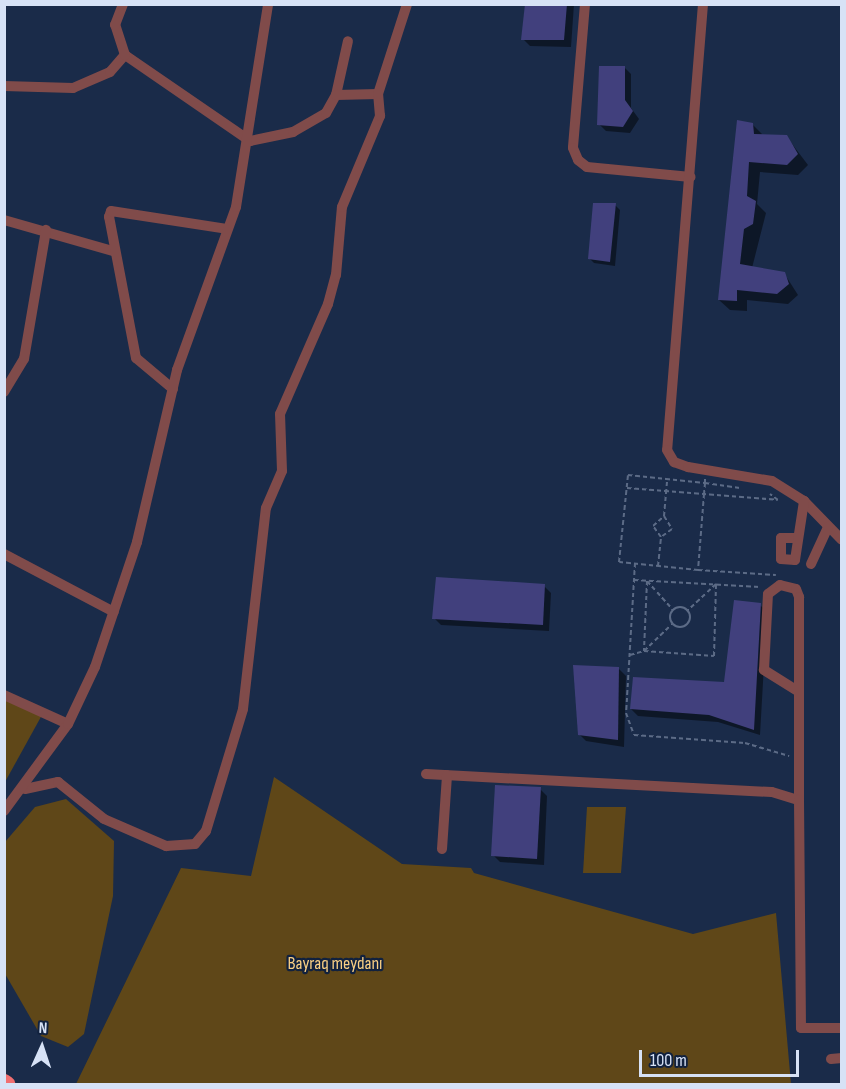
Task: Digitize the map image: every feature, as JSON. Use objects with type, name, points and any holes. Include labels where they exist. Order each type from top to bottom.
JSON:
[{"type":"street","points":[[123,4],[115,24],[124,55],[250,141],[293,132],[326,113],[336,95],[348,41]]},
{"type":"street","points":[[4,811],[25,789],[68,724],[114,612],[137,542],[173,389],[227,229],[250,141],[267,4]]},
{"type":"street","points":[[25,789],[58,782],[104,819],[166,846],[195,844],[206,831],[243,709],[266,508],[282,471],[280,414],[328,304],[336,275],[342,207],[380,116],[378,94],[407,4]]},
{"type":"street","points":[[585,4],[573,148],[578,160],[587,167],[691,177]]},
{"type":"street","points":[[703,4],[691,177],[667,450],[674,462],[706,471],[757,476],[804,501],[842,540]]},
{"type":"street","points":[[4,86],[73,88],[110,72],[124,55]]},
{"type":"street","points":[[336,95],[378,94]]},
{"type":"street","points":[[173,389],[136,358],[113,251],[111,211],[227,229]]},
{"type":"street","points":[[4,220],[46,230],[113,251]]},
{"type":"street","points":[[4,392],[24,359],[46,230]]},
{"type":"street","points":[[797,538],[781,538],[779,557],[795,560],[804,501]]},
{"type":"street","points":[[796,551],[813,559],[828,527]]},
{"type":"street","points":[[4,554],[114,612]]},
{"type":"street","points":[[796,690],[764,670],[766,606],[773,588],[787,585],[799,597],[796,758],[799,800],[801,1028],[842,1028]]},
{"type":"street","points":[[4,695],[68,724]]},
{"type":"street","points":[[426,774],[772,792],[799,800]]},
{"type":"street","points":[[442,849],[447,775]]},
{"type":"path","points":[[698,570],[706,471]]},
{"type":"path","points":[[746,488],[628,475],[619,562],[787,576],[787,585]]},
{"type":"path","points":[[661,537],[672,529],[664,516],[667,480]]},
{"type":"path","points":[[627,488],[778,500],[766,491]]},
{"type":"path","points":[[658,566],[661,537],[653,526],[664,516]]},
{"type":"path","points":[[635,563],[626,713],[634,735],[746,743],[796,758]]},
{"type":"path","points":[[634,580],[773,588]]},
{"type":"path","points":[[647,581],[673,610],[687,611]]},
{"type":"path","points":[[644,651],[647,581]]},
{"type":"path","points":[[630,655],[644,651],[714,656],[716,584]]},
{"type":"path","points":[[672,624],[686,625],[687,611],[716,584]]},
{"type":"path","points":[[644,651],[672,624],[673,610]]},
{"type":"green space","points":[[5,700],[42,715],[5,782]]},
{"type":"green space","name":"Bayraq meydanı","points":[[274,777],[402,864],[471,868],[474,873],[693,934],[776,913],[791,1084],[76,1084],[181,868],[251,876]]},
{"type":"green space","points":[[66,799],[114,841],[113,896],[84,1034],[68,1047],[41,1036],[4,972],[5,842],[35,807]]},
{"type":"green space","points":[[587,807],[626,807],[621,873],[583,873]]},
{"type":"building","points":[[525,4],[567,4],[564,40],[521,40]]},
{"type":"building","points":[[599,66],[625,66],[625,100],[633,111],[623,127],[597,125]]},
{"type":"building","points":[[737,120],[753,123],[754,134],[787,135],[798,154],[787,165],[749,162],[747,196],[756,201],[753,224],[744,229],[740,264],[785,272],[789,284],[777,294],[737,290],[737,301],[718,300]]},
{"type":"building","points":[[593,203],[616,203],[610,262],[588,259]]},
{"type":"building","points":[[436,577],[545,584],[543,625],[432,619]]},
{"type":"building","points":[[734,600],[761,603],[754,730],[709,715],[630,709],[633,677],[724,682]]},
{"type":"building","points":[[573,665],[619,667],[618,740],[578,735]]},
{"type":"building","points":[[495,785],[541,787],[537,859],[491,856]]}]
